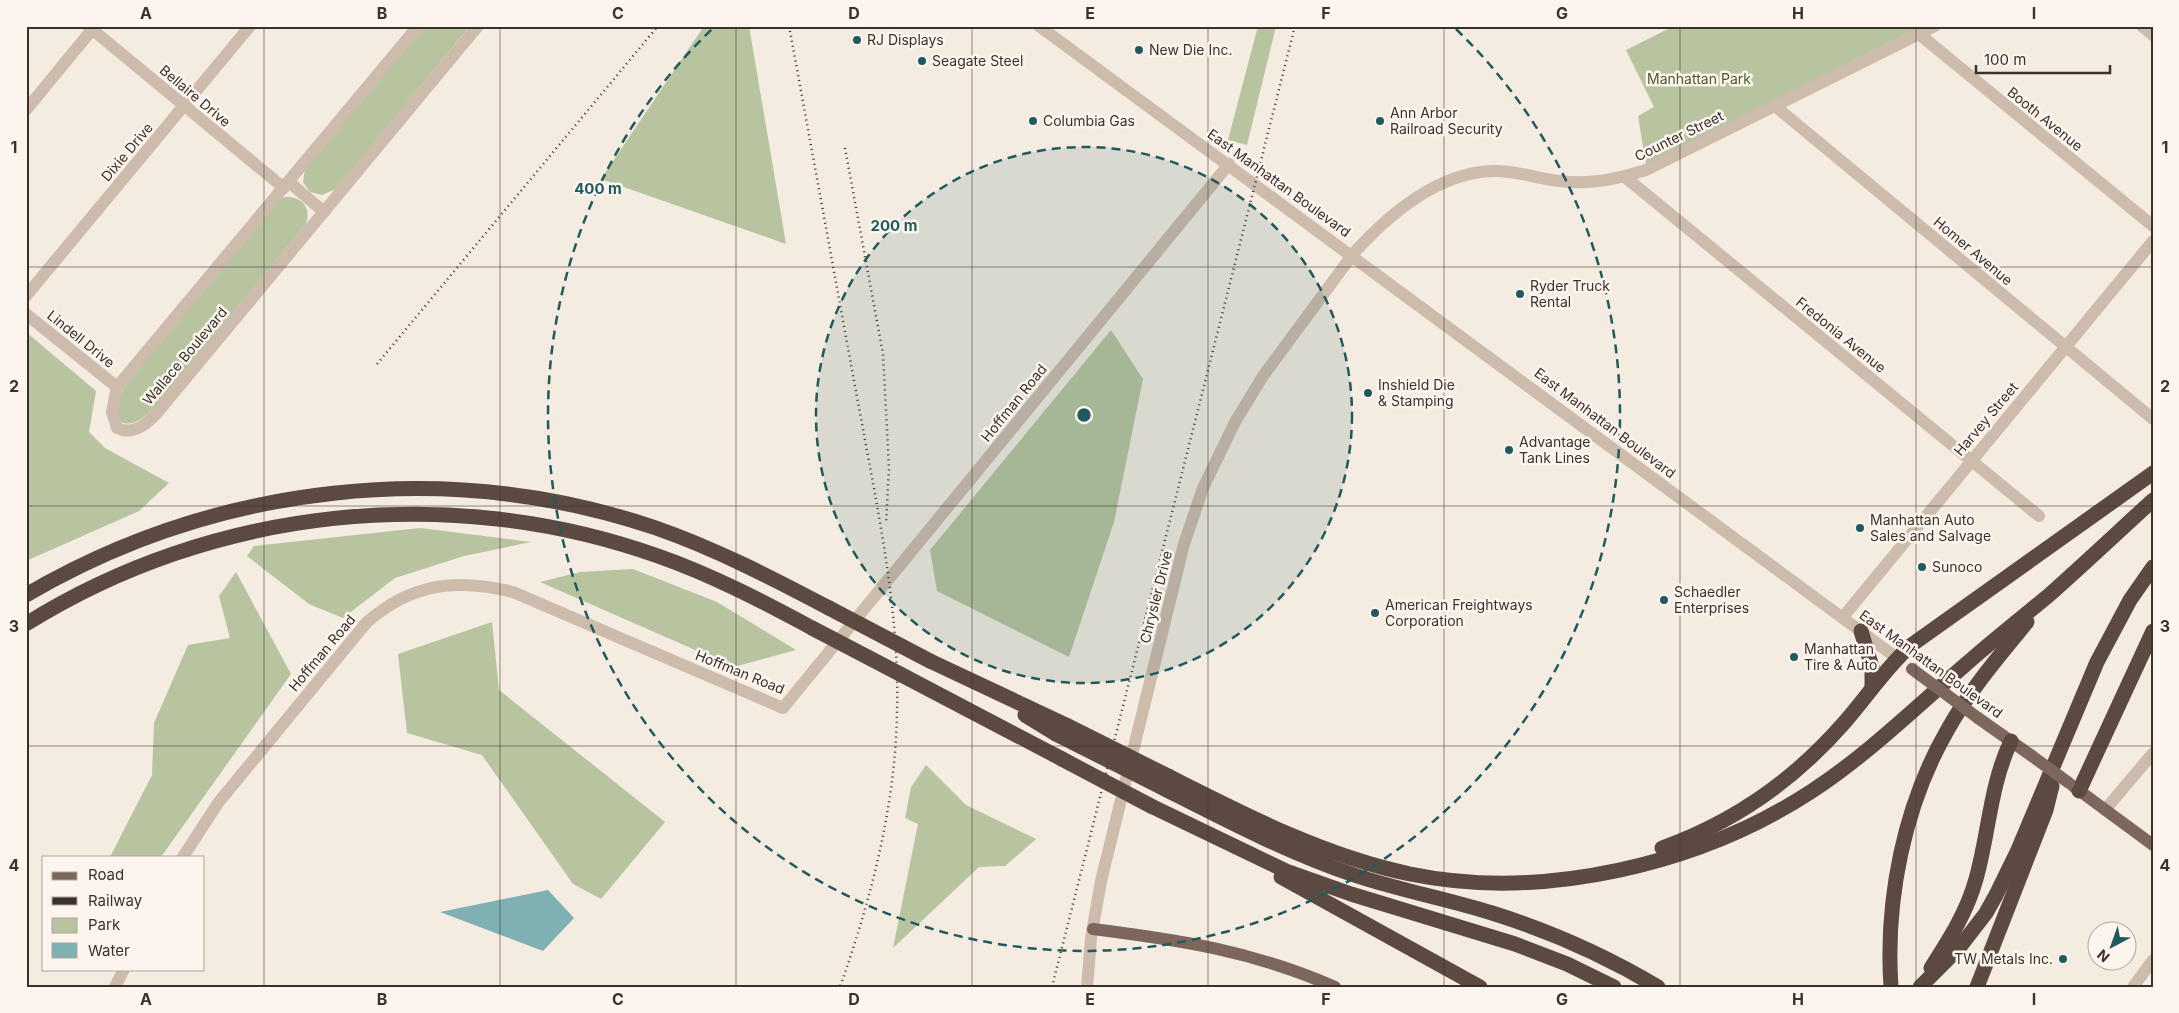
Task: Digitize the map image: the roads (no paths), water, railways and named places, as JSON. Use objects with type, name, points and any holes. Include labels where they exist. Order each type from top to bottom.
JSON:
[{"type":"highway","points":[[1429,877],[1456,874],[1510,876],[1570,870],[1634,857],[1695,835],[1754,803],[1794,773],[1842,726],[1897,658],[1929,632],[2153,473]]},
{"type":"highway","points":[[26,595],[110,551],[200,519],[258,504],[321,494],[419,488],[491,492],[562,503],[640,523],[700,545],[829,608],[1167,782],[1274,845],[1356,875],[1492,913],[1535,928],[1613,962],[1658,987]]},
{"type":"highway","points":[[1167,782],[1311,843],[1364,861],[1429,877],[1469,882],[1504,883],[1572,878],[1630,867],[1681,852],[1742,830],[1800,799],[1853,761],[2048,595],[2153,500]]},
{"type":"highway","points":[[26,624],[100,584],[169,556],[237,535],[297,523],[367,515],[433,514],[498,518],[563,529],[626,545],[688,567],[732,587],[1151,806],[1286,871],[1343,892],[1515,944],[1567,964],[1614,987]]},
{"type":"highway","points":[[1919,987],[1959,948],[1986,913],[2006,877],[2097,662],[2130,600],[2153,567]]},
{"type":"highway","points":[[1891,987],[1889,966],[1892,912],[1902,845],[1935,754],[1958,711],[2048,595]]},
{"type":"highway","points":[[1861,631],[1872,667],[1872,688]]},
{"type":"highway","points":[[2074,787],[2153,631]]},
{"type":"highway","points":[[1919,987],[1954,931],[1969,902],[1979,869],[1998,774],[2011,741]]},
{"type":"highway","points":[[1977,987],[2046,810],[2062,748]]},
{"type":"highway","points":[[1240,850],[1282,877],[1480,987]]},
{"type":"main road","name":"East Manhattan Boulevard","points":[[1897,658],[2153,845]]},
{"type":"main road","points":[[1093,928],[1191,942],[1237,952],[1295,970],[1335,987]]},
{"type":"street","name":"Dixie Drive","points":[[26,296],[250,26]]},
{"type":"street","points":[[116,387],[418,26]]},
{"type":"street","name":"Wallace Boulevard","points":[[116,387],[112,412],[116,428],[134,429],[150,420],[478,26]]},
{"type":"street","name":"East Manhattan Boulevard","points":[[1039,26],[1353,254],[1631,463],[1897,658]]},
{"type":"street","name":"Counter Street","points":[[1353,254],[1368,237],[1434,187],[1468,174],[1495,171],[1578,183],[1625,177],[1646,170],[1935,26]]},
{"type":"street","points":[[2142,26],[2153,35]]},
{"type":"street","name":"Bellaire Drive","points":[[92,27],[184,106],[324,212]]},
{"type":"street","points":[[26,110],[92,27]]},
{"type":"street","name":"Booth Avenue","points":[[1919,34],[2153,226]]},
{"type":"street","name":"Homer Avenue","points":[[1775,106],[2153,419]]},
{"type":"street","name":"Hoffman Road","points":[[184,856],[218,803],[367,622],[391,605],[423,590],[464,584],[487,586],[513,592],[783,708],[1228,164]]},
{"type":"street","name":"Fredonia Avenue","points":[[1625,177],[2039,516]]},
{"type":"street","name":"Harvey Street","points":[[1843,617],[2153,241]]},
{"type":"street","name":"Chrysler Drive","points":[[1086,987],[1101,881],[1184,544],[1202,488],[1235,422],[1263,376],[1353,254]]},
{"type":"street","name":"Lindell Drive","points":[[26,314],[116,387]]},
{"type":"street","points":[[2105,810],[2153,753]]},
{"type":"street","points":[[2133,987],[2153,960]]},
{"type":"street","points":[[115,987],[124,970]]},
{"type":"water","points":[[548,890],[574,918],[543,951],[440,912]]},
{"type":"railway","points":[[377,364],[658,26]]},
{"type":"railway","points":[[789,26],[880,525],[895,638],[897,714],[892,784],[871,887],[840,987]]},
{"type":"railway","points":[[1052,987],[1295,26]]},
{"type":"railway","points":[[845,148],[883,354],[889,468],[886,524]]},
{"type":"place","name":"RJ Displays","points":[[857,40]]},
{"type":"place","name":"New Die Inc.","points":[[1139,50]]},
{"type":"place","name":"Seagate Steel","points":[[922,61]]},
{"type":"place","name":"Columbia Gas","points":[[1033,121]]},
{"type":"place","name":"Ann Arbor Railroad Security","points":[[1380,121]]},
{"type":"place","name":"Ryder Truck Rental","points":[[1520,294]]},
{"type":"place","name":"Inshield Die & Stamping","points":[[1368,393]]},
{"type":"place","name":"Advantage Tank Lines","points":[[1509,450]]},
{"type":"place","name":"Manhattan Auto Sales and Salvage","points":[[1860,528]]},
{"type":"place","name":"Sunoco","points":[[1922,567]]},
{"type":"place","name":"Schaedler Enterprises","points":[[1664,600]]},
{"type":"place","name":"American Freightways Corporation","points":[[1375,613]]},
{"type":"place","name":"Manhattan Tire & Auto","points":[[1794,657]]},
{"type":"place","name":"TW Metals Inc.","points":[[2063,959]]},
{"type":"park label","name":"Manhattan Park","points":[[1699,79]]}]
